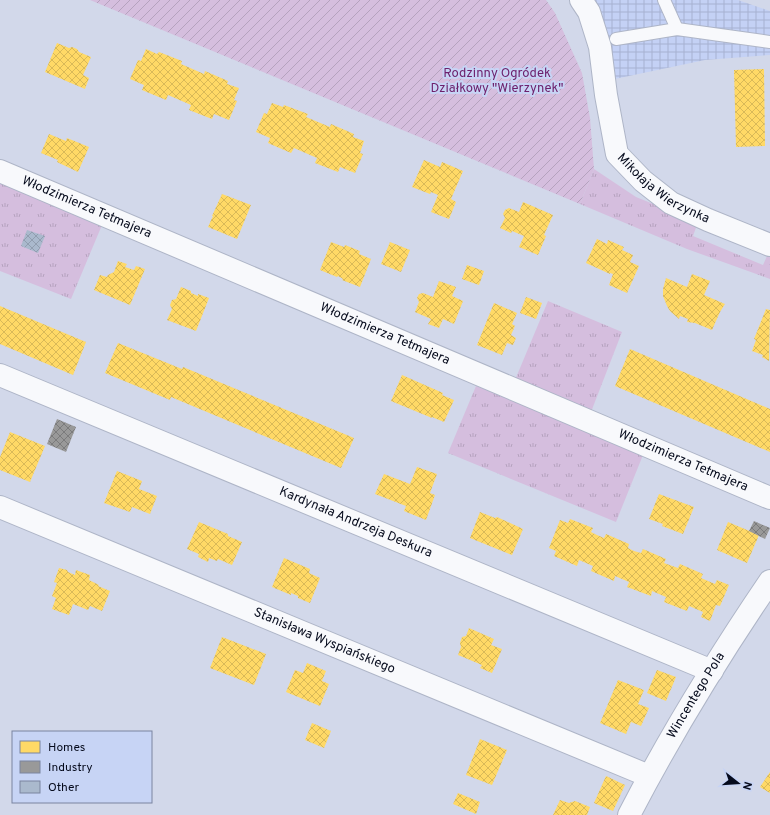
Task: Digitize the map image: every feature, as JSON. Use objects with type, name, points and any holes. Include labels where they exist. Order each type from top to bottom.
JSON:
[{"type":"street","name":"Mikołaja Wierzynka","points":[[581,0],[589,12],[600,47],[606,95],[617,154],[643,181],[672,203],[708,220],[770,245]]},
{"type":"street","name":"Włodzimierza Tetmajera","points":[[0,171],[770,498]]},
{"type":"street","name":"Kardynała Andrzeja Deskura","points":[[0,375],[712,671]]},
{"type":"street","name":"Stanisława Wyspiańskiego","points":[[0,507],[649,776]]},
{"type":"street","name":"Wincentego Pola","points":[[629,815],[649,776],[712,671],[770,580]]},
{"type":"lane","points":[[664,0],[676,29]]},
{"type":"lane","points":[[616,39],[676,29],[770,42]]},
{"type":"shaded area","points":[[586,0],[738,0],[770,11],[770,55],[705,60],[610,80]]},
{"type":"green space","name":"Rodzinny Ogródek Działkowy \"Wierzynek\"","points":[[90,0],[546,0],[555,13],[582,73],[590,118],[594,169],[580,204]]},
{"type":"green space","points":[[594,169],[636,197],[698,222],[693,236],[763,265],[767,256],[770,257],[770,279],[687,249],[580,204]]},
{"type":"green space","points":[[0,180],[102,225],[71,299],[0,271]]},
{"type":"green space","points":[[548,301],[622,332],[591,412],[515,380]]},
{"type":"green space","points":[[476,386],[645,450],[616,522],[448,453]]},
{"type":"building: Homes","points":[[57,43],[69,48],[72,47],[77,49],[79,52],[91,57],[83,75],[89,78],[85,89],[45,72]]},
{"type":"building: Homes","points":[[146,49],[157,54],[159,52],[182,61],[181,64],[204,74],[205,71],[228,81],[227,84],[239,88],[234,100],[237,101],[229,120],[214,114],[212,119],[189,110],[191,105],[168,95],[166,100],[142,90],[144,85],[130,79],[138,60],[141,61]]},
{"type":"building: Homes","points":[[764,69],[765,146],[736,147],[734,70]]},
{"type":"building: Homes","points":[[272,103],[283,107],[284,105],[308,114],[306,117],[330,127],[331,124],[354,134],[353,137],[364,141],[360,153],[363,154],[355,173],[340,167],[338,172],[315,163],[317,158],[294,148],[291,153],[268,143],[270,138],[256,132],[264,113],[267,114]]},
{"type":"building: Homes","points":[[49,134],[66,141],[67,138],[89,147],[78,172],[57,162],[58,160],[41,153]]},
{"type":"building: Homes","points":[[424,160],[440,167],[442,162],[463,171],[451,199],[456,202],[449,219],[431,212],[438,195],[431,192],[430,194],[412,187]]},
{"type":"building: Homes","points":[[222,194],[251,205],[237,239],[208,227]]},
{"type":"building: Homes","points":[[523,202],[553,215],[544,235],[546,236],[538,255],[519,247],[524,236],[512,231],[511,233],[500,228],[505,218],[503,214],[505,210],[509,208],[519,212]]},
{"type":"building: Homes","points":[[597,239],[607,244],[608,240],[624,247],[622,250],[633,255],[630,262],[639,266],[627,293],[609,285],[613,274],[586,263]]},
{"type":"building: Homes","points":[[331,242],[344,247],[345,245],[360,251],[359,254],[371,259],[360,287],[342,280],[343,279],[338,276],[337,277],[320,270]]},
{"type":"building: Homes","points":[[390,242],[410,250],[401,272],[381,264]]},
{"type":"building: Homes","points":[[118,261],[127,264],[125,267],[134,270],[136,266],[145,269],[130,305],[94,290],[100,275],[107,277],[114,272]]},
{"type":"building: Homes","points":[[467,265],[484,271],[479,285],[462,279]]},
{"type":"building: Homes","points":[[692,274],[710,281],[704,295],[725,304],[712,330],[695,323],[687,322],[688,319],[680,316],[679,319],[670,311],[663,296],[666,278],[687,287]]},
{"type":"building: Homes","points":[[439,281],[456,287],[452,296],[463,301],[454,324],[443,319],[439,328],[428,324],[431,319],[415,312],[419,302],[417,298],[419,294],[423,293],[433,297]]},
{"type":"building: Homes","points":[[181,287],[198,296],[198,294],[209,298],[196,331],[167,320],[172,309],[170,305],[172,300],[176,299]]},
{"type":"building: Homes","points":[[526,297],[542,303],[536,319],[520,313]]},
{"type":"building: Homes","points":[[494,303],[517,313],[512,324],[515,326],[511,335],[516,338],[513,345],[507,343],[502,355],[477,345]]},
{"type":"building: Homes","points":[[0,306],[86,342],[73,375],[0,344]]},
{"type":"building: Homes","points":[[766,309],[770,310],[769,361],[762,357],[763,355],[752,351],[756,340],[754,339]]},
{"type":"building: Homes","points":[[118,343],[182,369],[183,367],[354,438],[341,468],[171,397],[170,400],[105,373]]},
{"type":"building: Homes","points":[[630,349],[770,409],[770,452],[615,386]]},
{"type":"building: Homes","points":[[402,375],[443,393],[442,395],[454,400],[444,422],[391,401]]},
{"type":"building: Homes","points":[[10,432],[45,446],[30,482],[0,470],[0,457]]},
{"type":"building: Homes","points":[[417,467],[437,474],[430,493],[435,495],[426,520],[404,511],[406,506],[375,494],[384,474],[410,484]]},
{"type":"building: Homes","points":[[117,471],[142,481],[139,489],[157,496],[150,514],[132,507],[130,512],[104,503]]},
{"type":"building: Homes","points":[[659,494],[694,507],[683,534],[649,519]]},
{"type":"building: Homes","points":[[480,512],[495,518],[497,517],[523,529],[512,555],[470,538]]},
{"type":"building: Homes","points":[[570,519],[593,528],[591,532],[604,538],[606,534],[629,544],[628,548],[634,551],[641,553],[643,549],[666,559],[664,563],[678,568],[680,564],[703,574],[701,578],[715,584],[717,580],[729,585],[720,606],[716,605],[710,621],[701,617],[703,612],[689,606],[687,611],[664,602],[666,597],[652,591],[651,596],[627,587],[629,582],[615,576],[614,581],[591,571],[593,566],[579,560],[577,566],[554,556],[556,551],[549,548],[560,520],[568,523]]},
{"type":"building: Homes","points":[[199,522],[228,534],[228,536],[242,542],[232,565],[218,559],[217,561],[209,558],[208,562],[198,557],[199,554],[187,549]]},
{"type":"building: Homes","points":[[728,522],[759,535],[747,563],[717,550]]},
{"type":"building: Homes","points":[[284,558],[310,569],[309,573],[320,578],[310,603],[291,593],[291,595],[272,587]]},
{"type":"building: Homes","points":[[59,568],[67,570],[75,575],[76,570],[90,575],[89,580],[110,591],[102,611],[90,606],[88,610],[73,604],[69,615],[52,609],[56,598],[52,596],[57,583],[54,582]]},
{"type":"building: Homes","points":[[469,628],[494,639],[491,645],[502,649],[492,673],[480,668],[482,665],[458,655],[462,637],[466,636]]},
{"type":"building: Homes","points":[[222,637],[266,654],[254,685],[210,668]]},
{"type":"building: Homes","points":[[307,663],[326,671],[322,681],[329,684],[320,706],[286,692],[295,670],[303,673]]},
{"type":"building: Homes","points":[[657,670],[676,677],[666,701],[647,693]]},
{"type":"building: Homes","points":[[618,680],[644,690],[638,704],[649,708],[641,726],[631,722],[626,734],[600,723]]},
{"type":"building: Homes","points":[[312,723],[331,731],[324,748],[305,740]]},
{"type":"building: Homes","points":[[480,739],[507,750],[492,785],[466,775]]},
{"type":"building: Homes","points":[[770,772],[770,793],[760,787]]},
{"type":"building: Homes","points":[[606,776],[625,785],[613,811],[594,803]]},
{"type":"building: Homes","points":[[458,793],[480,802],[476,814],[453,804]]},
{"type":"building: Homes","points":[[560,800],[569,803],[575,801],[590,807],[587,815],[553,815]]},
{"type":"building: Industry","points":[[57,419],[76,427],[66,452],[47,444]]},
{"type":"building: Industry","points":[[754,521],[770,528],[765,539],[749,531]]},
{"type":"building: Other","points":[[27,230],[45,236],[38,253],[21,246]]}]
